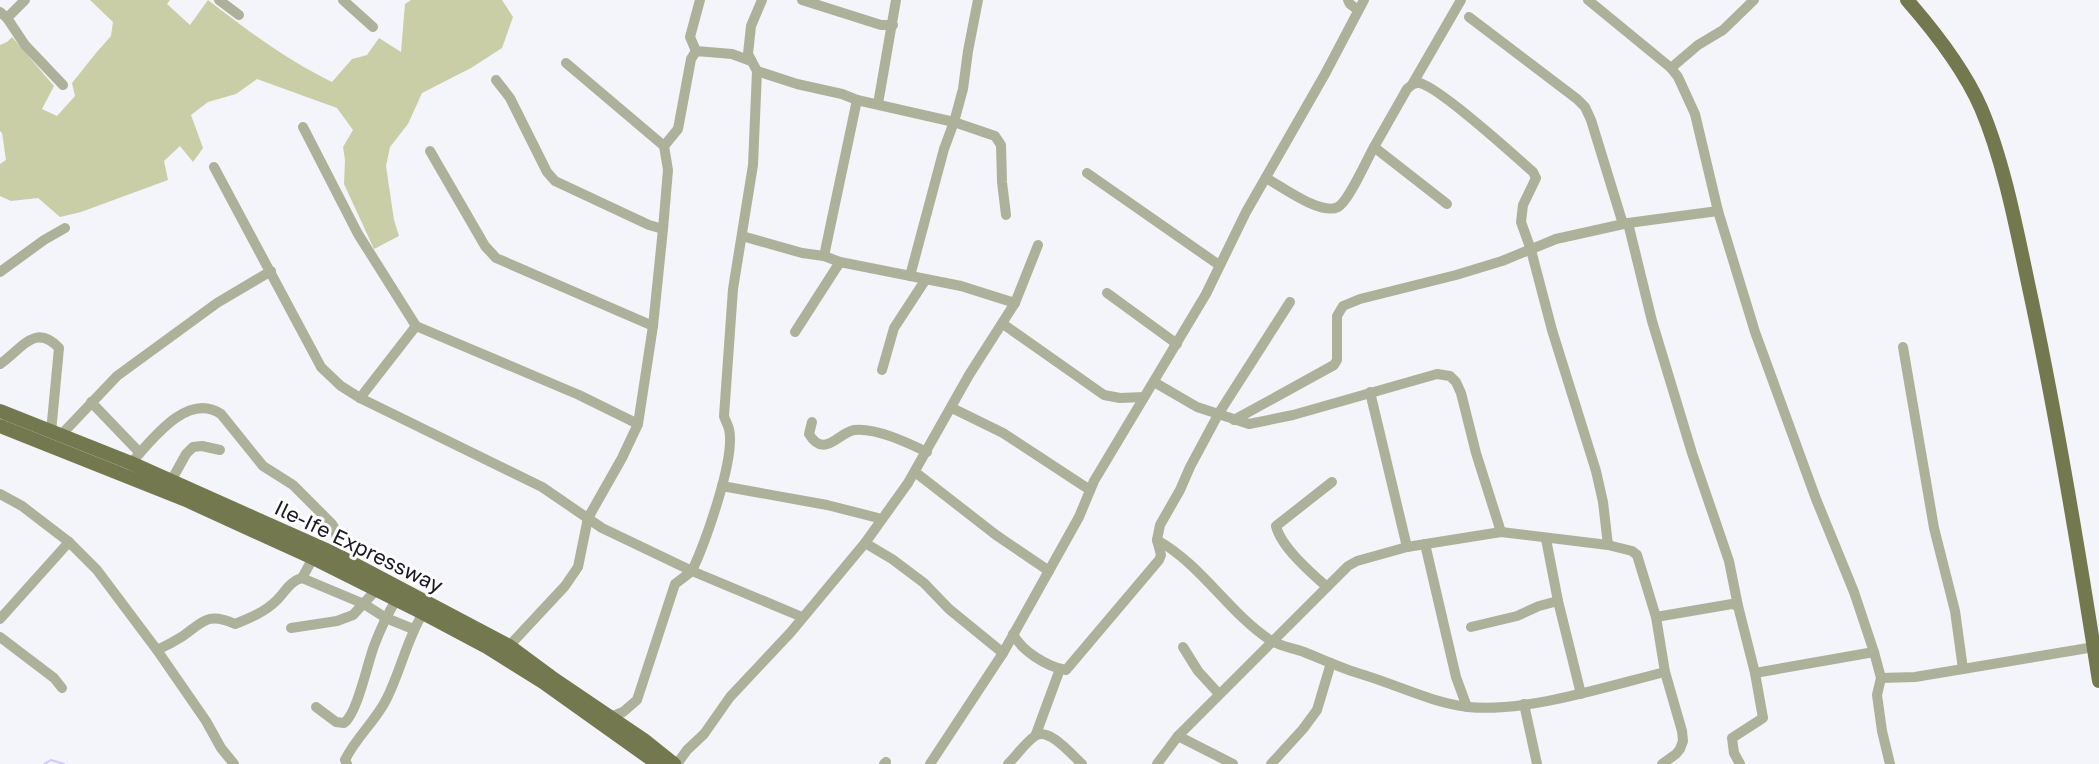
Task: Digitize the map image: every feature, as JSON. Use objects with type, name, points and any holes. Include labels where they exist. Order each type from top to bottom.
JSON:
[{"type":"main road","points":[[1907,0],[1943,44],[1964,77],[1981,106],[1993,139],[2017,233],[2043,352],[2076,530],[2099,681]]},
{"type":"main road","name":"Ile-Ife Expressway","points":[[2,419],[136,458],[171,481],[335,554],[509,646],[609,717],[658,764]]},
{"type":"main road","name":"Ile-Ife Expressway","points":[[2,419],[186,500],[377,589],[487,647],[676,764]]},
{"type":"street","points":[[25,0],[3,15],[25,45],[63,85]]},
{"type":"street","points":[[219,0],[239,15]]},
{"type":"street","points":[[696,51],[690,37],[700,0]]},
{"type":"street","points":[[609,717],[623,712],[637,700],[675,584],[692,571],[705,543],[722,486],[729,430],[724,416],[732,312],[753,165],[754,66],[748,54],[752,26],[762,0]]},
{"type":"street","points":[[802,0],[881,24],[893,25]]},
{"type":"street","points":[[878,104],[896,0]]},
{"type":"street","points":[[910,276],[944,149],[963,89],[978,0]]},
{"type":"street","points":[[930,764],[1003,653],[1079,517],[1094,481],[1206,294],[1219,265],[1361,5],[1350,4],[1348,0]]},
{"type":"street","points":[[1266,178],[1314,205],[1331,209],[1337,207],[1347,197],[1407,89],[1413,83],[1461,0]]},
{"type":"street","points":[[1588,0],[1671,68],[1678,77],[1695,114],[1718,211],[1755,332],[1816,499],[1854,592],[1874,652],[1881,678],[1877,695],[1890,764]]},
{"type":"street","points":[[1671,68],[1698,45],[1723,30],[1754,0]]},
{"type":"street","points":[[346,1],[373,27]]},
{"type":"street","points":[[1469,17],[1524,57],[1585,107],[1591,120],[1626,224],[1652,321],[1695,463],[1729,561],[1737,606],[1755,673],[1763,718],[1732,738],[1734,753],[1740,764]]},
{"type":"street","points":[[696,51],[732,54],[797,84],[954,122],[995,136],[1001,145],[1006,214]]},
{"type":"street","points":[[664,146],[678,129],[691,59],[696,51]]},
{"type":"street","points":[[509,646],[565,586],[578,567],[588,518],[622,458],[638,424],[653,326],[663,229],[668,170],[664,146],[566,63]]},
{"type":"street","points":[[496,80],[510,98],[548,172],[555,181],[649,225],[663,229]]},
{"type":"street","points":[[1413,83],[1421,83],[1451,102],[1533,172],[1536,178],[1520,213],[1521,222],[1596,471],[1603,502],[1608,545]]},
{"type":"street","points":[[824,256],[857,100]]},
{"type":"street","points":[[303,127],[358,234],[416,326],[569,390],[638,424]]},
{"type":"street","points":[[1374,147],[1447,204]]},
{"type":"street","points":[[430,151],[485,246],[496,258],[653,326]]},
{"type":"street","points":[[214,167],[321,367],[341,386],[360,398],[542,487],[623,540],[802,617]]},
{"type":"street","points":[[1087,172],[1219,265]]},
{"type":"street","points":[[1234,420],[1334,365],[1337,360],[1337,316],[1343,306],[1360,299],[1456,275],[1531,250],[1556,239],[1626,224],[1718,211]]},
{"type":"street","points":[[0,272],[64,228]]},
{"type":"street","points":[[742,236],[840,262],[961,286],[1015,303]]},
{"type":"street","points":[[676,764],[704,734],[730,697],[791,632],[865,543],[915,472],[969,375],[1015,303],[1038,245]]},
{"type":"street","points":[[795,332],[840,262]]},
{"type":"street","points":[[56,434],[135,362],[217,303],[271,271]]},
{"type":"street","points":[[882,370],[894,328],[926,279]]},
{"type":"street","points":[[1107,293],[1177,344]]},
{"type":"street","points":[[1013,634],[1025,649],[1060,669],[1066,670],[1071,666],[1159,560],[1161,555],[1157,540],[1160,525],[1219,413],[1290,302]]},
{"type":"street","points":[[1003,324],[1104,394],[1120,398],[1144,398]]},
{"type":"street","points":[[360,398],[416,326]]},
{"type":"street","points":[[0,364],[29,339],[42,336],[51,340],[59,348],[56,434]]},
{"type":"street","points":[[1903,347],[1934,528],[1955,611],[1963,669]]},
{"type":"street","points":[[1154,382],[1197,407],[1249,424],[1437,374],[1450,376],[1461,393],[1476,453],[1501,532]]},
{"type":"street","points":[[1370,392],[1407,547]]},
{"type":"street","points":[[91,402],[136,458],[170,421],[184,413],[213,409],[221,414],[263,466],[293,485],[332,524],[337,535],[335,554]]},
{"type":"street","points":[[952,408],[1003,433],[1090,490]]},
{"type":"street","points":[[812,422],[809,434],[812,439],[824,445],[853,430],[882,434],[927,452]]},
{"type":"street","points":[[171,481],[186,454],[193,447],[202,446],[220,450]]},
{"type":"street","points":[[915,472],[1048,572]]},
{"type":"street","points":[[1327,587],[1294,555],[1276,526],[1332,482]]},
{"type":"street","points":[[722,486],[827,505],[882,519]]},
{"type":"street","points":[[0,494],[22,506],[69,542],[97,570],[157,650],[206,721],[221,748],[234,764]]},
{"type":"street","points":[[1157,764],[1178,736],[1348,566],[1357,561],[1407,547],[1501,532],[1608,545],[1632,551],[1637,555],[1656,617],[1665,672],[1682,730],[1683,741],[1676,754],[1662,764]]},
{"type":"street","points":[[1546,539],[1558,601],[1581,693]]},
{"type":"street","points":[[1157,540],[1192,566],[1225,601],[1271,641],[1439,700],[1467,707],[1486,708],[1524,704],[1581,693],[1665,672]]},
{"type":"street","points":[[0,619],[69,542]]},
{"type":"street","points":[[865,543],[892,559],[924,584],[949,609],[1003,653]]},
{"type":"street","points":[[1425,544],[1453,668],[1467,707]]},
{"type":"street","points":[[302,578],[313,558]]},
{"type":"street","points":[[157,650],[179,638],[199,622],[211,618],[222,618],[235,624],[260,614],[276,601],[294,580],[302,578],[364,604],[386,618],[413,629]]},
{"type":"street","points":[[291,628],[336,621],[353,615],[377,589]]},
{"type":"street","points":[[316,707],[336,722],[344,723],[350,719],[357,705],[359,690],[374,645],[396,600]]},
{"type":"street","points":[[1471,627],[1517,616],[1539,606],[1558,601]]},
{"type":"street","points":[[1656,617],[1732,604],[1737,606]]},
{"type":"street","points":[[347,764],[345,760],[350,748],[386,700],[413,629],[423,613]]},
{"type":"street","points":[[0,637],[54,678],[62,688]]},
{"type":"street","points":[[1183,647],[1198,671],[1219,694]]},
{"type":"street","points":[[1881,678],[1915,677],[2094,647]]},
{"type":"street","points":[[1755,673],[1874,652]]},
{"type":"street","points":[[1271,764],[1304,729],[1317,710],[1330,663]]},
{"type":"street","points":[[1008,764],[1036,734],[1060,669]]},
{"type":"street","points":[[1524,704],[1537,764]]},
{"type":"street","points":[[1036,734],[1050,736],[1082,764]]},
{"type":"street","points":[[1178,736],[1233,764]]},
{"type":"green space","points":[[90,0],[170,0],[167,4],[190,25],[208,0],[268,44],[332,82],[352,59],[367,55],[379,38],[401,52],[405,4],[411,0],[502,0],[513,17],[502,48],[471,68],[422,93],[408,124],[390,147],[386,166],[394,220],[399,236],[374,249],[344,184],[343,147],[353,130],[337,108],[257,79],[236,94],[208,102],[191,115],[203,148],[193,162],[180,146],[164,161],[168,180],[81,212],[60,217],[38,198],[11,201],[0,196],[0,164],[6,160],[0,131],[0,45],[12,37],[54,86],[42,109],[57,116],[75,96],[72,83],[111,36],[113,22]]},
{"type":"waterway","points":[[44,764],[51,760],[64,764]]}]
